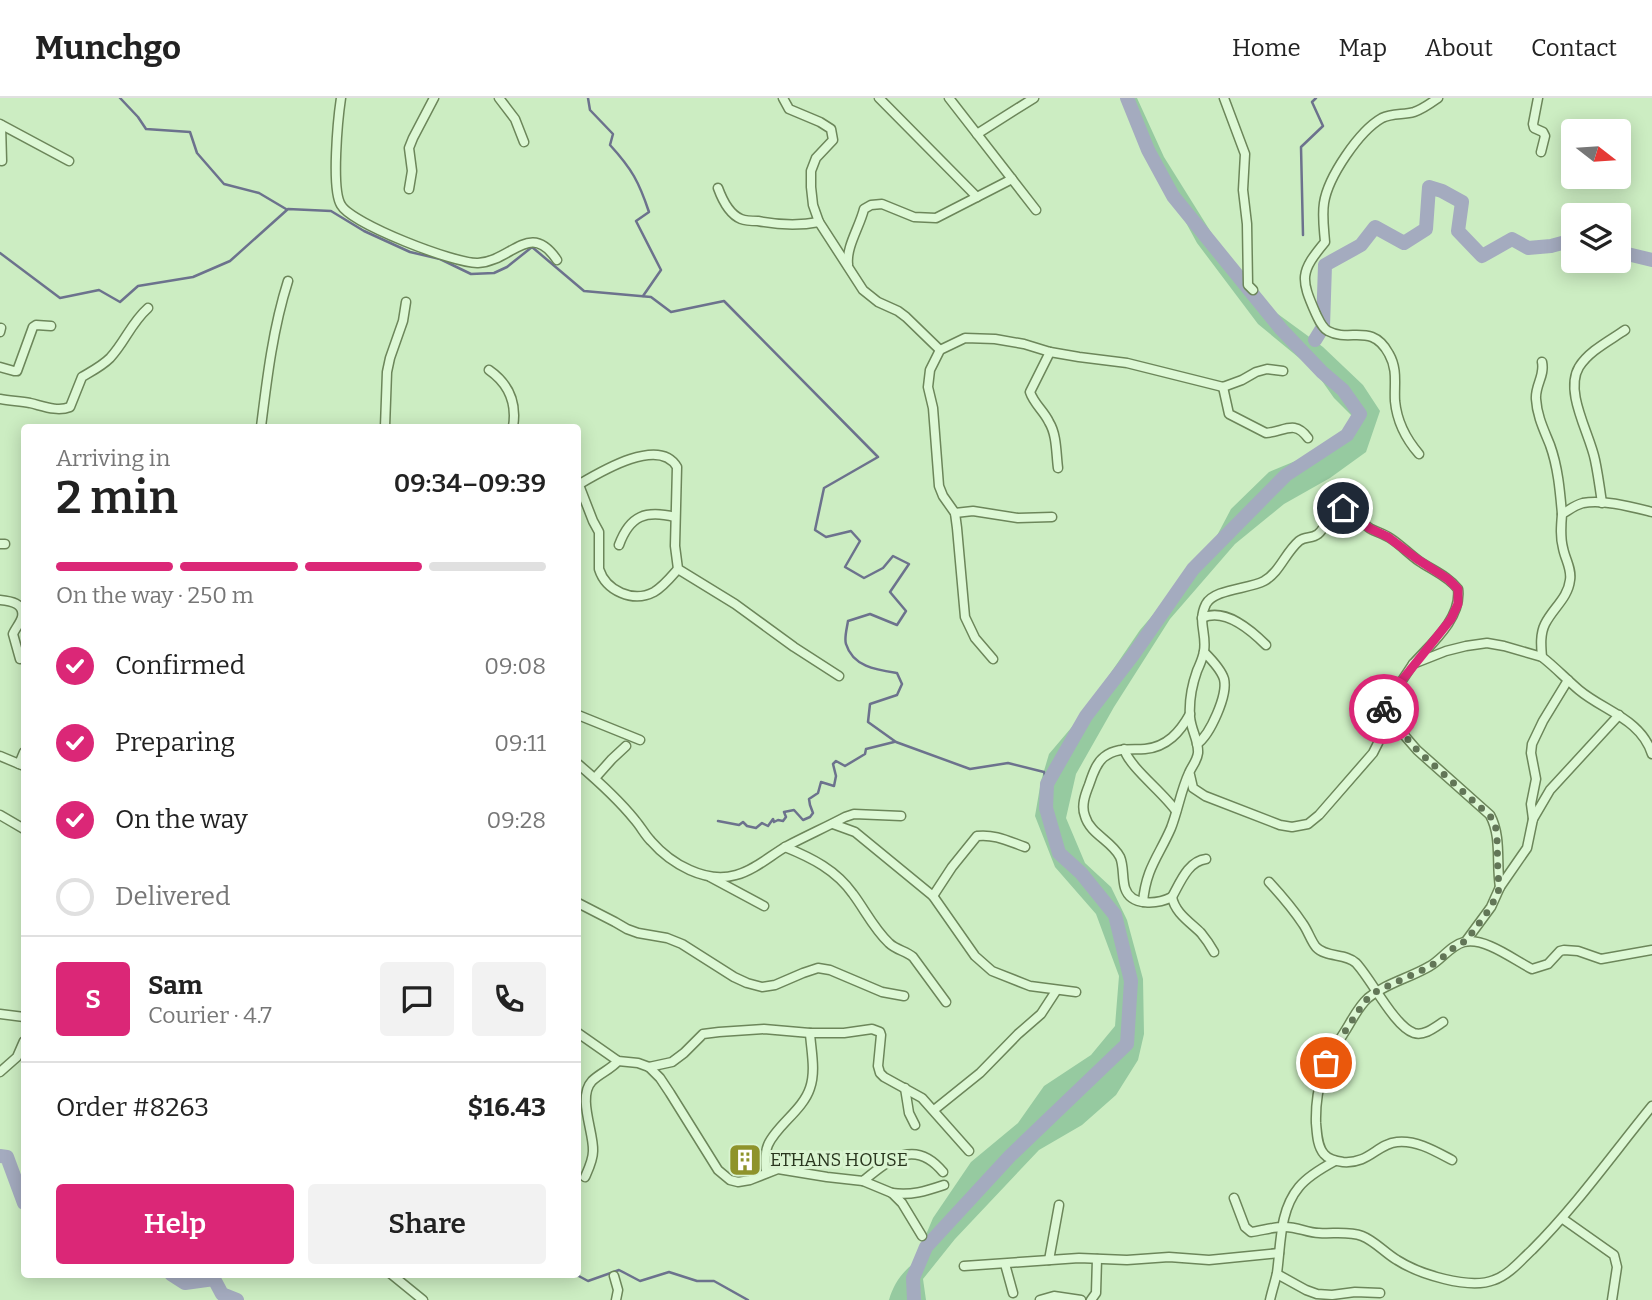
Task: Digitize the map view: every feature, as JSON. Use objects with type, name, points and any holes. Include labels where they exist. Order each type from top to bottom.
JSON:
[{"type":"street","points":[[341,98],[336,171],[338,196],[340,204],[352,215],[409,243],[463,261],[490,261],[530,242],[547,247],[557,260]]},
{"type":"street","points":[[410,189],[412,171],[409,148],[434,98]]},
{"type":"street","points":[[499,98],[515,119],[524,142]]},
{"type":"street","points":[[783,98],[789,109],[825,124],[833,135],[831,142],[816,158],[811,171],[813,205],[819,222],[869,296],[914,323],[940,350]]},
{"type":"street","points":[[879,98],[977,197]]},
{"type":"street","points":[[949,98],[1036,210]]},
{"type":"street","points":[[977,134],[1034,98]]},
{"type":"street","points":[[1224,98],[1245,155],[1243,190],[1247,224],[1248,285],[1253,290]]},
{"type":"street","points":[[1419,454],[1408,440],[1398,414],[1394,364],[1387,350],[1376,338],[1329,332],[1323,327],[1306,290],[1304,278],[1307,264],[1325,242],[1325,200],[1340,163],[1370,127],[1383,117],[1415,112],[1438,98]]},
{"type":"street","points":[[1538,98],[1533,121],[1534,128],[1545,136],[1541,152]]},
{"type":"street","points":[[0,124],[2,161]]},
{"type":"street","points":[[0,124],[69,161]]},
{"type":"street","points":[[849,270],[847,255],[864,209],[871,205],[882,204],[914,217],[936,218],[1012,179]]},
{"type":"street","points":[[718,188],[723,201],[740,219],[791,226],[819,222]]},
{"type":"street","points":[[261,424],[277,319],[288,281]]},
{"type":"street","points":[[385,424],[387,372],[407,302]]},
{"type":"street","points":[[0,399],[63,410],[70,407],[82,377],[111,357],[133,323],[148,308]]},
{"type":"street","points":[[0,367],[17,371],[33,327],[36,324],[51,326]]},
{"type":"street","points":[[1602,503],[1594,454],[1574,394],[1575,375],[1588,355],[1625,330]]},
{"type":"street","points":[[993,659],[975,638],[965,617],[955,513],[939,486],[933,408],[928,387],[930,370],[940,350],[965,338],[1024,344],[1050,352],[1127,363],[1223,387],[1267,369],[1283,371]]},
{"type":"street","points":[[1050,352],[1030,392],[1050,422],[1058,468]]},
{"type":"street","points":[[1542,362],[1544,371],[1536,398],[1541,427],[1558,475],[1562,544],[1571,571],[1570,584],[1563,600],[1545,624],[1541,642],[1542,657]]},
{"type":"street","points":[[489,370],[503,382],[512,397],[513,424]]},
{"type":"street","points":[[1223,387],[1229,414],[1266,433],[1289,427],[1299,429],[1308,438]]},
{"type":"street","points":[[581,483],[638,456],[656,454],[670,458],[677,467],[675,546],[678,569],[666,583],[643,596],[629,596],[613,589],[604,581],[600,569],[600,532],[581,492]]},
{"type":"street","points":[[1562,514],[1581,503],[1602,503],[1652,512]]},
{"type":"street","points":[[1143,902],[1149,871],[1170,830],[1189,772],[1198,755],[1190,714],[1195,679],[1204,652],[1202,618],[1206,603],[1211,597],[1266,580],[1298,542],[1318,534],[1338,507],[1349,511],[1369,528],[1388,537],[1458,589],[1458,604],[1451,619],[1413,664],[1385,706],[1379,741],[1373,753],[1308,824],[1292,827],[1280,825],[1205,796],[1192,788],[1189,772]]},
{"type":"street","points":[[955,513],[973,511],[1018,518],[1052,517]]},
{"type":"street","points":[[619,545],[624,531],[640,517],[655,513],[675,517]]},
{"type":"street","points":[[678,569],[735,604],[839,676]]},
{"type":"street","points":[[0,600],[12,602],[21,608]]},
{"type":"street","points":[[1202,618],[1216,615],[1239,623],[1265,645]]},
{"type":"street","points":[[20,659],[13,634],[21,620]]},
{"type":"street","points":[[1413,664],[1446,651],[1488,643],[1542,657],[1580,691],[1630,722],[1642,735],[1652,754]]},
{"type":"street","points":[[1197,744],[1204,739],[1216,715],[1224,683],[1215,664],[1204,652]]},
{"type":"street","points":[[1452,1160],[1425,1146],[1399,1142],[1391,1143],[1361,1160],[1335,1161],[1324,1155],[1319,1146],[1316,1116],[1320,1082],[1334,1048],[1365,1001],[1377,991],[1429,967],[1466,941],[1491,907],[1500,887],[1527,848],[1535,779],[1532,744],[1568,680]]},
{"type":"street","points":[[1384,712],[1417,750],[1495,823],[1500,887]]},
{"type":"street","points":[[1190,714],[1178,734],[1169,740],[1152,748],[1118,750],[1104,757],[1097,764],[1087,788],[1083,803],[1084,814],[1087,822],[1120,858],[1126,890],[1133,900],[1156,902],[1172,897],[1193,863],[1206,859]]},
{"type":"street","points":[[1532,819],[1550,790],[1619,715]]},
{"type":"street","points":[[581,717],[640,740]]},
{"type":"street","points":[[595,778],[626,746]]},
{"type":"street","points":[[1124,749],[1129,760],[1168,799],[1176,811]]},
{"type":"street","points":[[0,756],[21,765]]},
{"type":"street","points":[[581,766],[617,799],[650,841],[664,854],[681,866],[708,876],[764,906]]},
{"type":"street","points":[[708,876],[723,878],[738,874],[785,847],[854,814],[901,816]]},
{"type":"street","points":[[0,815],[21,827]]},
{"type":"street","points":[[832,824],[855,832],[933,896],[975,956],[992,971],[1030,986],[1076,992]]},
{"type":"street","points":[[933,896],[977,836],[1001,837],[1025,847]]},
{"type":"street","points":[[785,847],[828,868],[847,886],[890,945],[913,957],[946,1002]]},
{"type":"street","points":[[1269,882],[1303,923],[1316,946],[1351,959],[1407,1030],[1423,1034],[1443,1022]]},
{"type":"street","points":[[1172,897],[1175,907],[1203,935],[1214,952]]},
{"type":"street","points":[[581,905],[627,929],[682,944],[747,983],[762,987],[775,985],[818,968],[830,970],[882,992],[904,996]]},
{"type":"street","points":[[1466,941],[1488,945],[1532,969],[1548,964],[1564,950],[1578,951],[1601,959],[1652,950]]},
{"type":"street","points":[[934,1110],[980,1073],[1041,1014],[1056,991]]},
{"type":"street","points":[[0,1014],[21,1017]]},
{"type":"street","points":[[649,1067],[672,1062],[704,1034],[745,1029],[844,1033],[873,1029],[880,1032],[880,1073],[922,1098],[969,1151]]},
{"type":"street","points":[[766,1173],[765,1155],[768,1144],[806,1097],[810,1088],[813,1077],[810,1033]]},
{"type":"street","points":[[581,1034],[618,1061],[649,1067],[665,1086],[718,1170],[730,1180],[750,1180],[778,1169],[863,1181],[904,1195],[944,1185]]},
{"type":"street","points":[[0,1072],[17,1057],[21,1048]]},
{"type":"street","points":[[585,1177],[593,1152],[585,1104],[588,1090],[591,1082],[618,1061]]},
{"type":"street","points":[[905,1088],[909,1113],[915,1125]]},
{"type":"street","points":[[1234,1198],[1245,1227],[1251,1233],[1283,1227],[1316,1233],[1359,1234],[1396,1260],[1432,1276],[1463,1282],[1496,1280],[1507,1273],[1563,1219],[1652,1106]]},
{"type":"street","points":[[1640,1120],[1652,1118]]},
{"type":"street","points":[[863,1181],[890,1160],[912,1153],[934,1161],[943,1172]]},
{"type":"street","points":[[1270,1300],[1277,1274],[1279,1243],[1286,1213],[1298,1188],[1319,1170],[1335,1161]]},
{"type":"street","points":[[892,1193],[902,1203],[922,1236]]},
{"type":"street","points":[[1049,1260],[1059,1206]]},
{"type":"street","points":[[1563,1219],[1614,1255],[1617,1267],[1612,1300]]},
{"type":"street","points":[[964,1266],[1079,1258],[1128,1260],[1169,1257],[1209,1260],[1279,1253]]},
{"type":"street","points":[[1091,1300],[1096,1293],[1097,1259]]},
{"type":"street","points":[[1005,1264],[1013,1293]]},
{"type":"street","points":[[1277,1274],[1317,1294],[1380,1293]]},
{"type":"street","points":[[614,1276],[618,1290],[616,1300]]},
{"type":"street","points":[[396,1278],[424,1300]]},
{"type":"street","points":[[1041,1300],[1054,1296],[1081,1300]]},
{"type":"green space","points":[[1128,98],[1137,98],[1164,157],[1249,293],[1323,347],[1363,385],[1380,411],[1366,452],[1330,478],[1284,504],[1235,544],[1170,619],[1114,707],[1076,774],[1066,818],[1085,863],[1111,887],[1127,920],[1143,979],[1144,1034],[1138,1060],[1116,1095],[1082,1125],[1039,1150],[955,1239],[923,1279],[926,1300],[889,1300],[898,1279],[914,1263],[933,1218],[971,1162],[1018,1123],[1044,1086],[1091,1055],[1115,1026],[1119,976],[1096,914],[1055,867],[1035,816],[1049,754],[1082,715],[1140,630],[1211,547],[1231,509],[1269,472],[1340,440],[1358,422],[1334,398],[1315,371],[1258,324],[1197,243],[1158,171]]},
{"type":"waterway","points":[[120,98],[146,129],[190,132],[197,153],[224,184],[259,193],[286,209]]},
{"type":"waterway","points":[[588,98],[590,110],[613,134],[610,145],[634,176],[649,212],[636,221],[661,270],[643,296]]},
{"type":"waterway","points":[[914,1300],[913,1278],[926,1247],[1010,1156],[1127,1044],[1131,981],[1115,915],[1081,873],[1059,853],[1046,808],[1047,784],[1086,716],[1133,655],[1193,569],[1286,475],[1347,435],[1360,414],[1343,390],[1281,329],[1173,196],[1148,150],[1127,98]]},
{"type":"waterway","points":[[1303,235],[1301,147],[1323,126],[1312,102],[1316,98]]},
{"type":"waterway","points":[[1315,340],[1323,327],[1325,265],[1361,245],[1375,227],[1404,243],[1426,229],[1429,187],[1462,202],[1458,231],[1482,256],[1512,239],[1528,248],[1561,243]]},
{"type":"waterway","points":[[0,253],[60,298],[99,290],[120,302],[138,286],[193,277],[230,261],[288,209],[331,211],[364,231],[410,252],[440,259],[471,274],[494,273],[507,267],[532,247],[584,291],[651,297],[671,312],[724,301],[878,457],[824,488],[815,530],[826,537],[851,531],[860,541],[845,567],[864,578],[883,568],[893,556],[909,564],[890,592],[906,611],[897,625],[870,614],[848,621],[845,642],[854,658],[867,666],[897,673],[902,684],[897,695],[870,704],[868,722],[896,742],[970,769],[1008,763],[1044,772],[1047,784]]},
{"type":"waterway","points":[[1631,255],[1652,260]]},
{"type":"waterway","points":[[718,821],[739,825],[743,822],[756,828],[762,823],[768,826],[773,819],[774,822],[783,821],[786,817],[784,812],[794,810],[803,820],[810,817],[813,813],[809,799],[818,793],[821,782],[834,786],[836,776],[833,764],[836,761],[845,766],[865,754],[866,749],[894,742]]},
{"type":"waterway","points":[[0,1156],[7,1157],[21,1195]]},
{"type":"waterway","points":[[581,1277],[588,1281],[619,1270],[640,1281],[669,1272],[697,1281],[714,1281],[748,1300]]},
{"type":"waterway","points":[[177,1278],[185,1283],[214,1279],[222,1294],[237,1300]]},
{"type":"way so far","points":[[1326,1063],[1365,1001],[1377,991],[1429,967],[1466,941],[1491,907],[1500,887],[1495,823],[1406,739],[1384,709]]},
{"type":"place","name":"ETHANS HOUSE","points":[[745,1160]]},
{"type":"route","points":[[1343,508],[1448,579],[1458,589],[1458,604],[1451,619],[1413,664],[1384,709]]}]
